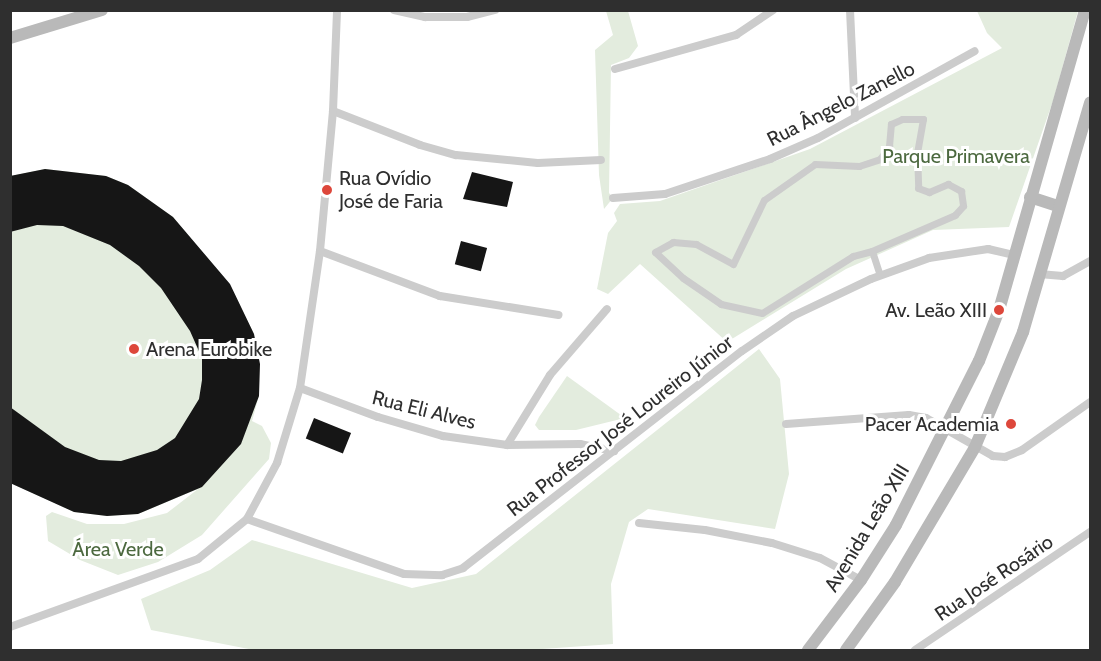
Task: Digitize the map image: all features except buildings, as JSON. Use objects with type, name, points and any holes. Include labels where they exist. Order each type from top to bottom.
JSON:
[{"type":"main road","points":[[10,38],[102,10]]},
{"type":"main road","name":"Avenida Leão XIII","points":[[808,651],[861,580],[896,525],[946,429],[995,321],[1085,10]]},
{"type":"main road","points":[[846,651],[895,582],[975,447],[1023,332],[1090,103]]},
{"type":"main road","points":[[1030,197],[1058,206]]},
{"type":"street","points":[[10,627],[198,560],[247,519],[277,463],[300,388],[320,251],[333,111],[337,10]]},
{"type":"street","points":[[394,10],[424,17],[467,17],[495,10]]},
{"type":"street","points":[[615,69],[736,35],[773,10]]},
{"type":"street","points":[[850,10],[855,118]]},
{"type":"street","name":"Rua Ângelo Zanello","points":[[613,198],[665,194],[720,178],[818,138],[975,51]]},
{"type":"street","points":[[333,111],[420,145],[456,155],[538,163],[601,160]]},
{"type":"street","points":[[923,119],[917,152],[918,188],[929,192],[948,184],[961,191],[963,206],[955,215],[872,251],[853,256],[762,313],[721,303],[683,278],[655,252],[673,242],[696,244],[733,264],[764,200],[815,164],[859,166],[880,159],[889,146],[891,124],[923,119]]},
{"type":"street","name":"Rua Professor José Loureiro Júnior","points":[[247,519],[404,574],[442,575],[463,568],[742,351],[793,316],[880,275],[941,256],[988,249],[1013,255]]},
{"type":"street","points":[[320,251],[440,296],[558,315]]},
{"type":"street","points":[[872,251],[880,275]]},
{"type":"street","points":[[1039,274],[1063,276],[1090,261]]},
{"type":"street","points":[[507,445],[550,375],[607,309]]},
{"type":"street","name":"Rua Eli Alves","points":[[300,388],[378,417],[442,436],[507,445],[562,443],[614,451]]},
{"type":"street","points":[[786,424],[909,415],[926,418],[975,447],[1005,457],[1022,450],[1090,402]]},
{"type":"street","points":[[639,523],[705,530],[772,543],[820,558],[861,580]]},
{"type":"street","name":"Rua José Rosário","points":[[915,651],[1090,532]]},
{"type":"green space","points":[[606,11],[628,11],[638,46],[629,58],[611,65],[609,193],[613,198],[604,209],[599,175],[595,50],[613,35]]},
{"type":"green space","name":"Parque Primavera","points":[[977,11],[1078,11],[1053,101],[1009,227],[933,230],[846,269],[727,342],[640,264],[608,294],[597,289],[608,233],[617,221],[614,213],[620,204],[660,201],[810,149],[1002,48],[987,33]]},
{"type":"green space","name":"Arena Eurobike","points":[[45,169],[106,176],[128,185],[173,217],[230,285],[254,334],[259,396],[252,421],[262,426],[271,443],[269,459],[202,535],[158,562],[118,575],[80,560],[48,541],[46,516],[52,512],[87,524],[124,524],[167,513],[198,489],[138,514],[107,516],[74,512],[11,483],[11,176]]},
{"type":"green space","points":[[759,349],[780,379],[789,474],[775,529],[648,509],[629,522],[611,584],[613,644],[528,650],[254,650],[151,630],[141,599],[210,570],[252,540],[412,588],[476,574]]},
{"type":"green space","points":[[567,376],[625,418],[576,430],[539,430],[535,425],[539,417]]},
{"type":"place","name":"Rua Ovídio José de Faria","points":[[327,190]]},
{"type":"place","name":"Av. Leão XIII","points":[[999,310]]},
{"type":"place","name":"Arena Eurobike","points":[[134,349]]},
{"type":"place","name":"Pacer Academia","points":[[1011,424]]},
{"type":"park label","name":"Área Verde","points":[[118,549]]}]
